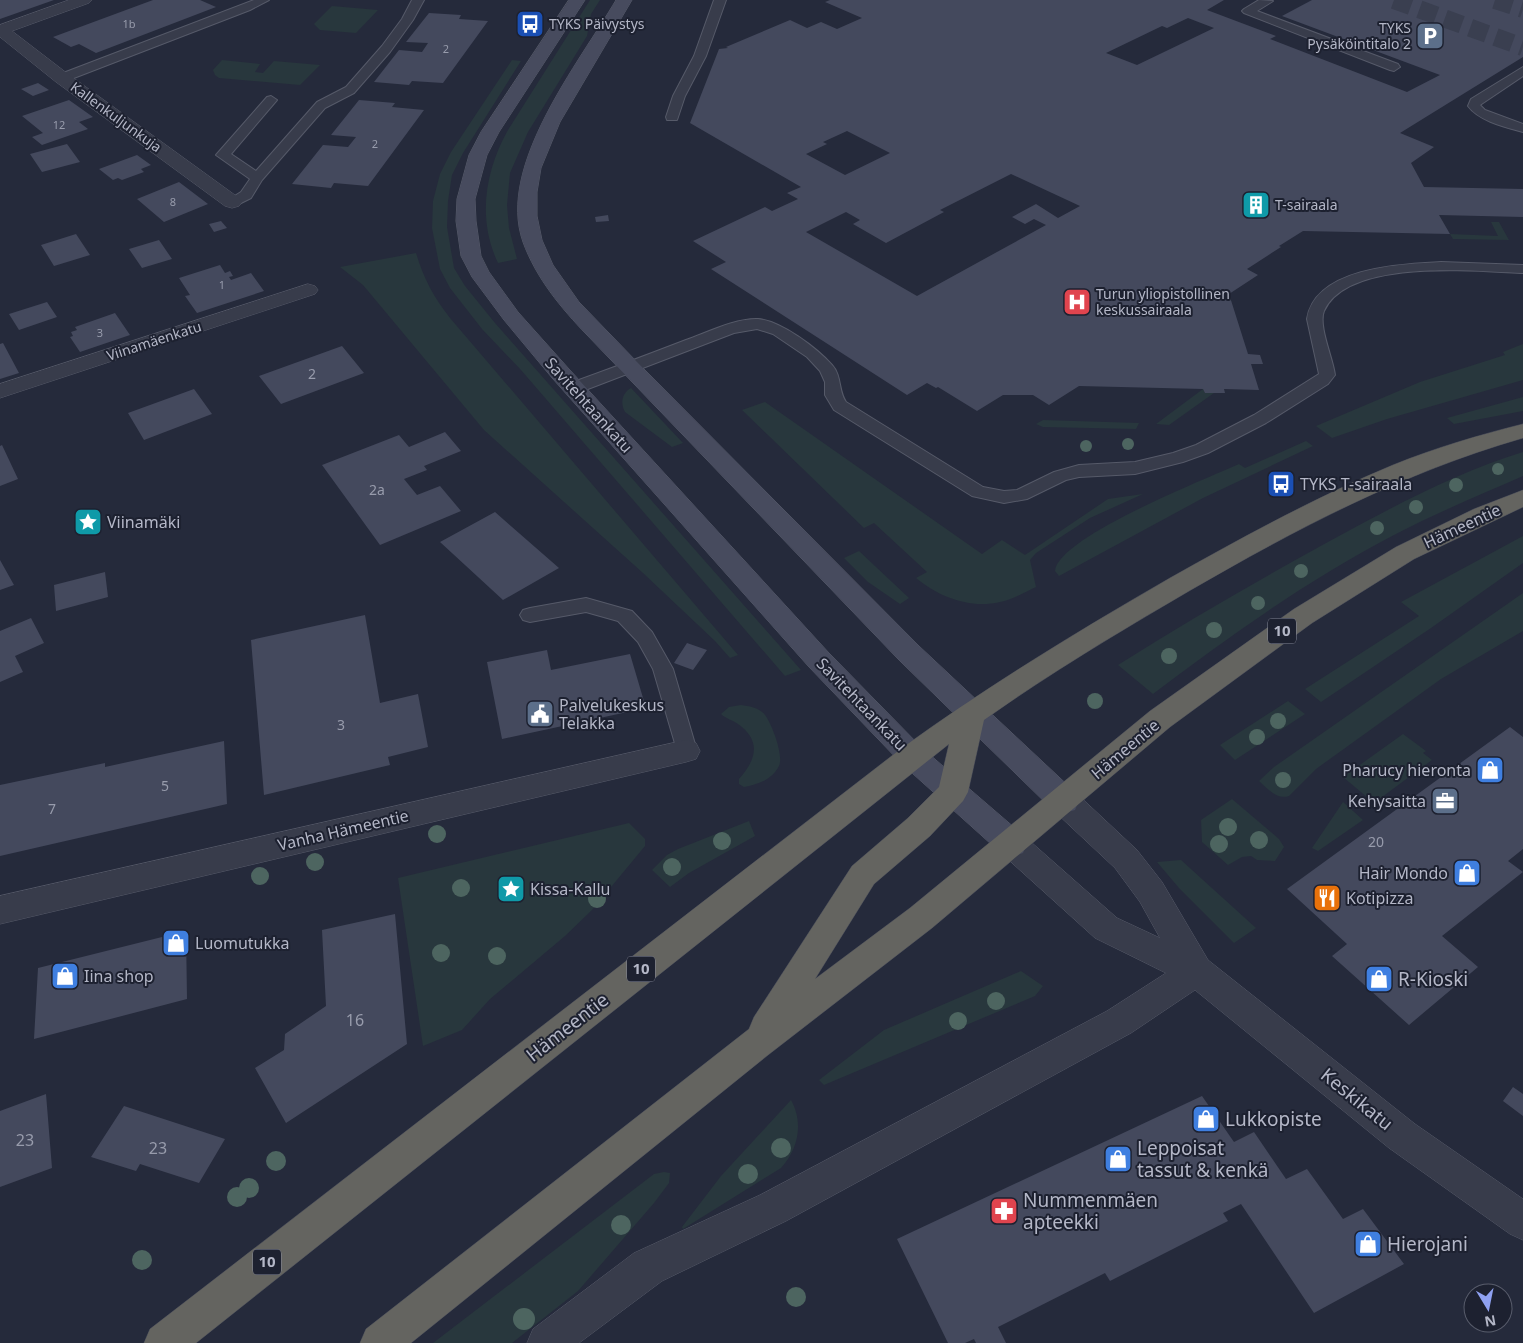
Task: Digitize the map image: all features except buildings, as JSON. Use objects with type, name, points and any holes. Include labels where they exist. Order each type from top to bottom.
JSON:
[{"type":"highway","name":"Hämeentie","points":[[164,1343],[912,756],[971,713],[1091,635],[1276,530],[1402,471],[1456,451],[1523,431]]},
{"type":"highway","name":"Hämeentie","points":[[380,1343],[756,1044],[921,918],[1160,719],[1303,616],[1405,553],[1523,498]]},
{"type":"highway","points":[[953,792],[971,713]]},
{"type":"highway","name":"Hämeentie","points":[[756,1044],[863,875],[919,827],[953,792]]},
{"type":"main road","name":"Savitehtaankatu","points":[[576,0],[490,132],[478,155],[466,199],[468,241],[471,256],[479,273],[510,316],[807,647],[912,756],[1012,844]]},
{"type":"main road","points":[[624,0],[549,122],[538,149],[526,191],[533,243],[543,265],[585,321],[629,367],[971,713],[1064,800]]},
{"type":"street","points":[[1,30],[84,0]]},
{"type":"street","name":"Kallenkuljunkuja","points":[[1,30],[62,78],[232,202]]},
{"type":"street","name":"Viinamäenkatu","points":[[0,391],[308,290]]},
{"type":"street","name":"Vanha Hämeentie","points":[[0,910],[686,752]]},
{"type":"street","name":"Keskikatu","points":[[1064,800],[1126,859],[1152,892],[1196,970]]},
{"type":"street","name":"Keskikatu","points":[[1012,844],[1106,928],[1196,970],[1402,1136],[1523,1221]]},
{"type":"street","points":[[546,1343],[648,1268],[774,1208],[1119,1022],[1196,970]]},
{"type":"lane","points":[[232,202],[246,195],[257,178],[321,105],[350,90],[386,49],[407,20],[418,0]]},
{"type":"lane","points":[[672,117],[679,96],[700,56],[720,0]]},
{"type":"lane","points":[[1267,0],[1248,11],[1394,67]]},
{"type":"lane","points":[[62,78],[258,1]]},
{"type":"lane","points":[[700,56],[715,58]]},
{"type":"lane","points":[[1523,71],[1476,102],[1474,106],[1482,113],[1523,128]]},
{"type":"lane","points":[[257,178],[224,155],[271,100]]},
{"type":"lane","points":[[574,388],[730,329],[758,324],[778,331],[813,354],[827,369],[833,382],[833,395],[840,406],[978,492],[1004,497],[1021,495],[1060,476],[1079,471],[1135,468],[1177,458],[1202,449],[1260,419],[1322,381],[1327,375],[1327,363],[1317,330],[1315,314],[1327,294],[1341,284],[1379,272],[1405,268],[1436,266],[1523,269]]},
{"type":"lane","points":[[530,615],[586,605],[626,616],[645,637],[663,669],[686,752]]},
{"type":"shaded area","points":[[590,0],[600,0],[591,14],[587,36],[528,132],[510,173],[507,205],[509,228],[517,259],[498,263],[487,229],[486,212],[489,178],[494,162],[508,130]]},
{"type":"shaded area","points":[[332,6],[378,10],[356,33],[320,30],[314,24]]},
{"type":"shaded area","points":[[222,60],[260,64],[255,72],[263,73],[274,61],[320,65],[300,85],[219,78],[213,70]]},
{"type":"shaded area","points":[[512,60],[521,61],[463,153],[452,175],[447,227],[454,268],[465,286],[495,323],[801,670],[785,676],[521,370],[482,329],[450,288],[440,269],[432,228],[433,201],[440,174],[451,152]]},
{"type":"shaded area","points":[[1491,222],[1499,222],[1509,240],[1453,239],[1450,234],[1498,236]]},
{"type":"shaded area","points":[[416,253],[430,287],[450,318],[738,655],[730,658],[715,641],[643,573],[484,430],[363,285],[340,267]]},
{"type":"shaded area","points":[[1523,344],[1523,380],[1387,419],[1332,438],[1316,426],[1420,382],[1505,355],[1503,352]]},
{"type":"shaded area","points":[[631,388],[683,443],[672,447],[625,412],[623,398]]},
{"type":"shaded area","points":[[1203,389],[1205,393],[1214,393],[1169,425],[1156,424]]},
{"type":"shaded area","points":[[1523,397],[1523,411],[1454,424],[1447,418]]},
{"type":"shaded area","points":[[765,402],[982,554],[1002,540],[1025,555],[1108,499],[1143,494],[1090,518],[1036,553],[1030,560],[1036,587],[1014,598],[989,604],[955,600],[935,591],[916,578],[927,572],[874,523],[864,528],[742,410]]},
{"type":"shaded area","points":[[1043,420],[1139,423],[1136,429],[1043,427],[1036,424]]},
{"type":"shaded area","points":[[1306,441],[1313,446],[1203,498],[1059,576],[1055,571],[1062,557],[1080,542],[1136,510],[1239,464],[1245,468]]},
{"type":"shaded area","points":[[1523,452],[1523,476],[1410,527],[1331,570],[1270,609],[1153,694],[1118,665],[1249,586],[1375,517],[1423,492],[1472,470]]},
{"type":"shaded area","points":[[1523,536],[1523,563],[1431,628],[1321,702],[1305,689],[1419,616],[1401,602]]},
{"type":"shaded area","points":[[859,551],[909,598],[900,604],[868,582],[844,558]]},
{"type":"shaded area","points":[[1523,593],[1523,631],[1441,679],[1316,769],[1289,796],[1277,795],[1259,781],[1274,767]]},
{"type":"shaded area","points":[[1288,701],[1305,714],[1235,760],[1220,745]]},
{"type":"shaded area","points":[[741,705],[757,709],[765,715],[774,732],[780,755],[779,766],[773,775],[759,783],[744,787],[739,784],[739,779],[749,765],[754,751],[751,737],[746,730],[721,714],[729,707]]},
{"type":"shaded area","points":[[1403,734],[1426,751],[1423,753],[1432,760],[1374,803],[1343,777]]},
{"type":"shaded area","points":[[1232,799],[1279,839],[1284,847],[1275,861],[1257,860],[1251,856],[1242,857],[1228,865],[1202,842],[1201,820]]},
{"type":"shaded area","points":[[1343,802],[1363,820],[1318,851],[1312,848]]},
{"type":"shaded area","points":[[749,821],[755,836],[689,873],[670,887],[652,870],[667,855],[678,849]]},
{"type":"shaded area","points":[[629,823],[645,839],[645,846],[592,910],[565,936],[490,999],[462,1030],[423,1046],[398,878]]},
{"type":"shaded area","points":[[1181,860],[1256,928],[1234,943],[1179,888],[1157,862]]},
{"type":"shaded area","points":[[1021,971],[1043,986],[1035,996],[824,1085],[819,1080],[884,1030]]},
{"type":"shaded area","points":[[791,1100],[795,1109],[798,1127],[795,1145],[787,1161],[781,1168],[683,1229],[682,1227],[721,1176]]},
{"type":"shaded area","points":[[670,1173],[669,1183],[578,1291],[512,1343],[433,1343],[654,1174]]},
{"type":"tunnel","points":[[1394,0],[1523,47]]},
{"type":"tunnel","points":[[1495,0],[1523,9]]},
{"type":"place","name":"TYKS Päivystys","points":[[530,24]]},
{"type":"place","name":"TYKS Pysäköintitalo 2","points":[[1430,36]]},
{"type":"place","name":"T-sairaala","points":[[1256,205]]},
{"type":"place","name":"Turun yliopistollinen keskussairaala","points":[[1077,302]]},
{"type":"place","name":"TYKS T-sairaala","points":[[1281,484]]},
{"type":"place","name":"Viinamäki","points":[[88,522]]},
{"type":"place","name":"Palvelukeskus Telakka","points":[[540,714]]},
{"type":"place","name":"Pharucy hieronta","points":[[1490,770]]},
{"type":"place","name":"Kehysaitta","points":[[1445,801]]},
{"type":"place","name":"Hair Mondo","points":[[1467,873]]},
{"type":"place","name":"Kissa-Kallu","points":[[511,889]]},
{"type":"place","name":"Kotipizza","points":[[1327,898]]},
{"type":"place","name":"Luomutukka","points":[[176,943]]},
{"type":"place","name":"Iina shop","points":[[65,976]]},
{"type":"place","name":"R-Kioski","points":[[1379,979]]},
{"type":"place","name":"Lukkopiste","points":[[1206,1119]]},
{"type":"place","name":"Leppoisat tassut & kenkä","points":[[1118,1159]]},
{"type":"place","name":"Nummenmäen apteekki","points":[[1004,1211]]},
{"type":"place","name":"Hierojani","points":[[1368,1244]]}]
